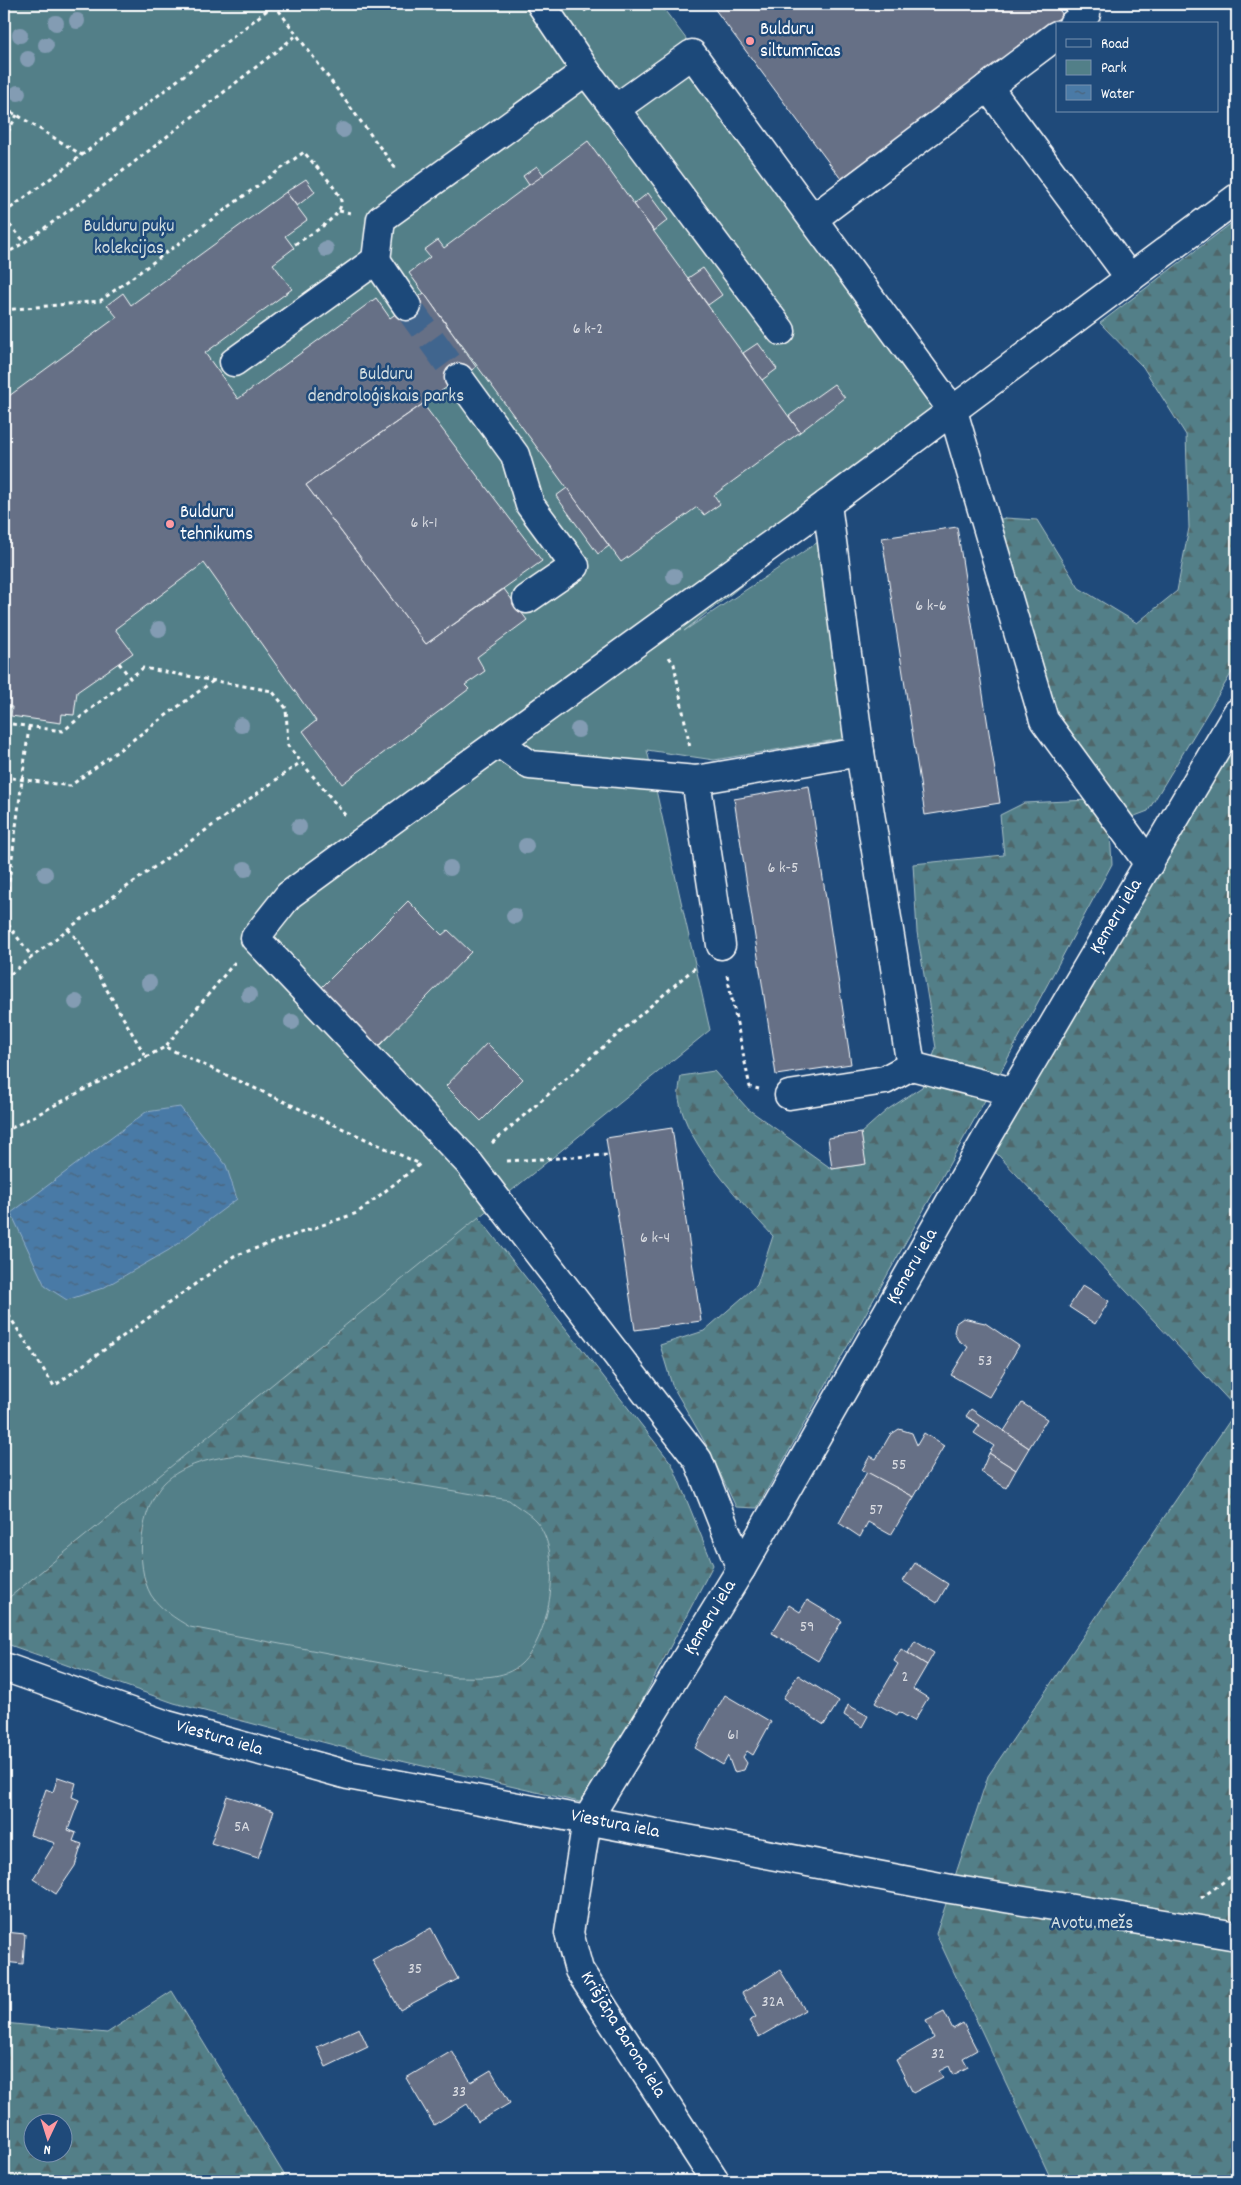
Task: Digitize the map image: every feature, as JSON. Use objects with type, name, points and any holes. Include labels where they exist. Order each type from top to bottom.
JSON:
[{"type":"street","points":[[542,4],[586,71],[781,331]]},
{"type":"street","points":[[1075,22],[1086,14],[1079,4]]},
{"type":"street","points":[[813,219],[1056,36]]},
{"type":"street","points":[[615,110],[692,54],[953,411],[1044,720],[1148,864]]},
{"type":"street","points":[[407,306],[376,260],[381,219],[586,71]]},
{"type":"street","points":[[988,87],[1130,278]]},
{"type":"street","points":[[741,1569],[698,1460],[469,1163],[254,938],[289,895],[827,504],[1237,198]]},
{"type":"street","points":[[234,362],[376,260]]},
{"type":"street","points":[[459,378],[515,455],[530,505],[575,566],[527,599]]},
{"type":"street","points":[[827,504],[860,752],[911,1066]]},
{"type":"street","name":"Ķemeru iela","points":[[587,1820],[741,1569],[1014,1092],[1237,713]]},
{"type":"street","points":[[499,743],[530,765],[696,780],[860,752]]},
{"type":"street","points":[[696,780],[721,945]]},
{"type":"street","points":[[790,1095],[885,1080],[911,1066],[1014,1092]]},
{"type":"street","name":"Viestura iela","points":[[4,1667],[167,1724],[348,1775],[951,1889],[1237,1936]]},
{"type":"street","name":"Krišjāņa Barona iela","points":[[587,1820],[569,1933],[579,1970],[714,2179]]},
{"type":"path","points":[[4,213],[82,155],[274,4],[414,194]]},
{"type":"path","points":[[4,255],[110,181],[297,35]]},
{"type":"path","points":[[4,109],[82,155]]},
{"type":"path","points":[[4,139],[17,115]]},
{"type":"path","points":[[4,310],[100,301],[304,152],[338,195],[341,204],[340,211],[333,218],[292,246]]},
{"type":"path","points":[[4,219],[25,242]]},
{"type":"path","points":[[110,294],[115,299]]},
{"type":"path","points":[[650,634],[674,664],[696,780]]},
{"type":"path","points":[[119,663],[130,678]]},
{"type":"path","points":[[4,723],[63,731],[143,668],[272,691],[286,708],[288,746],[346,817],[354,811]]},
{"type":"path","points":[[4,777],[70,786],[214,680]]},
{"type":"path","points":[[29,727],[4,919],[32,957]]},
{"type":"path","points":[[4,979],[68,929],[301,762]]},
{"type":"path","points":[[68,929],[79,942],[146,1057]]},
{"type":"path","points":[[4,1132],[165,1047],[254,938]]},
{"type":"path","points":[[469,1163],[721,945],[750,1087],[790,1095]]},
{"type":"path","points":[[4,1308],[54,1386],[234,1256],[357,1214],[420,1164],[165,1047]]},
{"type":"path","points":[[469,1163],[609,1156]]},
{"type":"path","points":[[1212,2181],[1237,2174]]},
{"type":"green space","name":"Bulduru dendroloģiskais parks","points":[[4,4],[660,4],[964,410],[684,631],[821,540],[848,738],[714,760],[647,750],[710,1030],[6,1600],[4,1599]]},
{"type":"green space","points":[[1237,219],[1237,664],[1148,811],[1119,822],[1044,720],[986,523],[1005,518],[1037,520],[1079,588],[1137,623],[1177,591],[1189,528],[1186,435],[1143,367],[1100,323]]},
{"type":"green space","points":[[1237,713],[1237,1409],[985,1141]]},
{"type":"green space","points":[[1088,800],[1110,832],[1112,864],[993,1086],[757,1508],[736,1507],[707,1446],[672,1385],[660,1345],[704,1331],[757,1285],[773,1236],[731,1190],[692,1135],[679,1099],[681,1076],[714,1071],[748,1109],[832,1169],[865,1164],[861,1133],[887,1110],[922,1087],[936,1048],[917,932],[913,864],[1004,855],[1000,815],[1024,803]]},
{"type":"green space","points":[[458,1191],[672,1464],[713,1565],[588,1804],[349,1749],[174,1703],[4,1643],[4,1447]]},
{"type":"green space","name":"Avotu mežs","points":[[1237,1410],[1237,2174],[1212,2181],[1052,2181],[936,1934],[988,1776]]},
{"type":"green space","points":[[238,1455],[509,1500],[536,1521],[545,1535],[550,1553],[550,1594],[546,1615],[540,1634],[531,1651],[521,1664],[507,1673],[481,1677],[455,1677],[190,1627],[174,1617],[159,1605],[151,1595],[142,1568],[142,1537],[149,1507],[164,1483],[180,1471],[209,1460]]},
{"type":"green space","points":[[172,1991],[288,2181],[4,2181],[4,2023],[107,2033]]},
{"type":"water","points":[[180,1107],[226,1165],[237,1199],[169,1250],[103,1288],[67,1300],[45,1286],[11,1213],[146,1112]]},
{"type":"building","points":[[711,4],[1055,4],[1063,15],[841,179]]},
{"type":"building","points":[[588,141],[800,432],[714,495],[720,504],[704,515],[697,507],[621,562],[409,273],[430,257],[424,250],[438,240],[444,248]]},
{"type":"building","points":[[537,166],[544,175],[529,185],[523,176]]},
{"type":"building","points":[[306,179],[315,192],[297,206],[286,192]]},
{"type":"building","name":"Bulduru tehnikums","points":[[286,192],[307,220],[285,236],[294,248],[273,264],[292,289],[205,353],[238,399],[376,298],[390,318],[424,293],[476,367],[306,485],[426,644],[504,589],[527,620],[477,657],[485,671],[465,685],[469,689],[342,784],[303,731],[316,721],[204,563],[115,629],[133,653],[77,692],[74,715],[62,714],[61,723],[11,716],[12,707],[4,706],[4,390],[9,396],[117,317],[107,305],[123,293],[131,305]]},
{"type":"building","points":[[648,193],[668,220],[654,231],[634,204]]},
{"type":"building","points":[[703,268],[722,295],[708,305],[688,278]]},
{"type":"building","points":[[758,343],[777,369],[762,380],[743,353]]},
{"type":"building","points":[[834,384],[845,398],[800,432],[789,416]]},
{"type":"building","points":[[423,404],[542,561],[426,644],[306,485]]},
{"type":"building","points":[[567,488],[609,546],[598,554],[556,496]]},
{"type":"building","points":[[957,527],[1000,803],[925,815],[882,538]]},
{"type":"building","points":[[809,786],[851,1064],[776,1075],[734,799]]},
{"type":"building","points":[[408,901],[442,935],[448,930],[471,952],[377,1048],[319,990]]},
{"type":"building","points":[[487,1043],[523,1079],[481,1121],[446,1086]]},
{"type":"building","points":[[672,1128],[701,1321],[635,1330],[606,1138]]},
{"type":"building","points":[[861,1133],[866,1164],[832,1169],[828,1138]]},
{"type":"building","points":[[1083,1285],[1109,1301],[1095,1324],[1069,1307]]},
{"type":"building","points":[[963,1318],[985,1323],[1019,1346],[989,1397],[951,1375],[968,1347],[958,1340],[954,1332],[956,1323]]},
{"type":"building","points":[[1022,1403],[1047,1419],[1029,1448],[1004,1431]]},
{"type":"building","points":[[971,1409],[1029,1448],[1016,1470],[989,1453],[994,1446],[974,1433],[980,1425],[966,1416]]},
{"type":"building","points":[[899,1429],[912,1433],[917,1445],[924,1433],[944,1446],[914,1497],[862,1470],[870,1456],[876,1459],[890,1435]]},
{"type":"building","points":[[989,1453],[1016,1470],[1006,1488],[981,1472]]},
{"type":"building","points":[[867,1472],[914,1497],[891,1535],[868,1522],[860,1537],[839,1523]]},
{"type":"building","points":[[915,1563],[948,1584],[937,1603],[903,1581]]},
{"type":"building","points":[[807,1600],[842,1621],[818,1661],[772,1633],[789,1605],[800,1612]]},
{"type":"building","points":[[915,1641],[934,1653],[927,1665],[908,1653]]},
{"type":"building","points":[[901,1649],[927,1665],[913,1689],[928,1698],[914,1721],[899,1712],[897,1715],[875,1703],[898,1664],[894,1661]]},
{"type":"building","points":[[798,1675],[839,1701],[824,1725],[783,1698]]},
{"type":"building","points":[[725,1695],[771,1722],[753,1755],[747,1751],[743,1757],[747,1763],[744,1770],[734,1772],[728,1756],[723,1765],[695,1748]]},
{"type":"building","points":[[848,1705],[868,1716],[862,1727],[844,1715]]},
{"type":"building","points":[[58,1777],[76,1783],[72,1797],[79,1800],[68,1830],[76,1833],[73,1841],[82,1844],[75,1866],[56,1894],[33,1879],[55,1843],[30,1835],[46,1789],[53,1792]]},
{"type":"building","points":[[227,1796],[274,1811],[258,1858],[211,1843]]},
{"type":"building","points":[[4,1916],[6,1917],[5,1932],[25,1934],[23,1964],[4,1962]]},
{"type":"building","points":[[431,1928],[458,1979],[400,2010],[372,1960]]},
{"type":"building","points":[[780,1970],[805,2010],[759,2037],[749,2021],[756,2017],[742,1993]]},
{"type":"building","points":[[944,2012],[953,2029],[963,2023],[977,2050],[963,2058],[968,2067],[953,2075],[949,2066],[939,2071],[943,2077],[913,2093],[896,2060],[934,2038],[926,2021]]},
{"type":"building","points":[[359,2028],[368,2047],[326,2067],[317,2047]]},
{"type":"building","points":[[452,2051],[471,2082],[491,2070],[510,2103],[478,2122],[467,2104],[434,2125],[406,2078]]},
{"type":"tunnel","points":[[407,306],[459,378]]},
{"type":"place","name":"Bulduru siltumnīcas","points":[[750,41]]},
{"type":"place","name":"Bulduru tehnikums","points":[[170,524]]},
{"type":"park label","name":"Bulduru puķu kolekcijas","points":[[129,238]]}]
